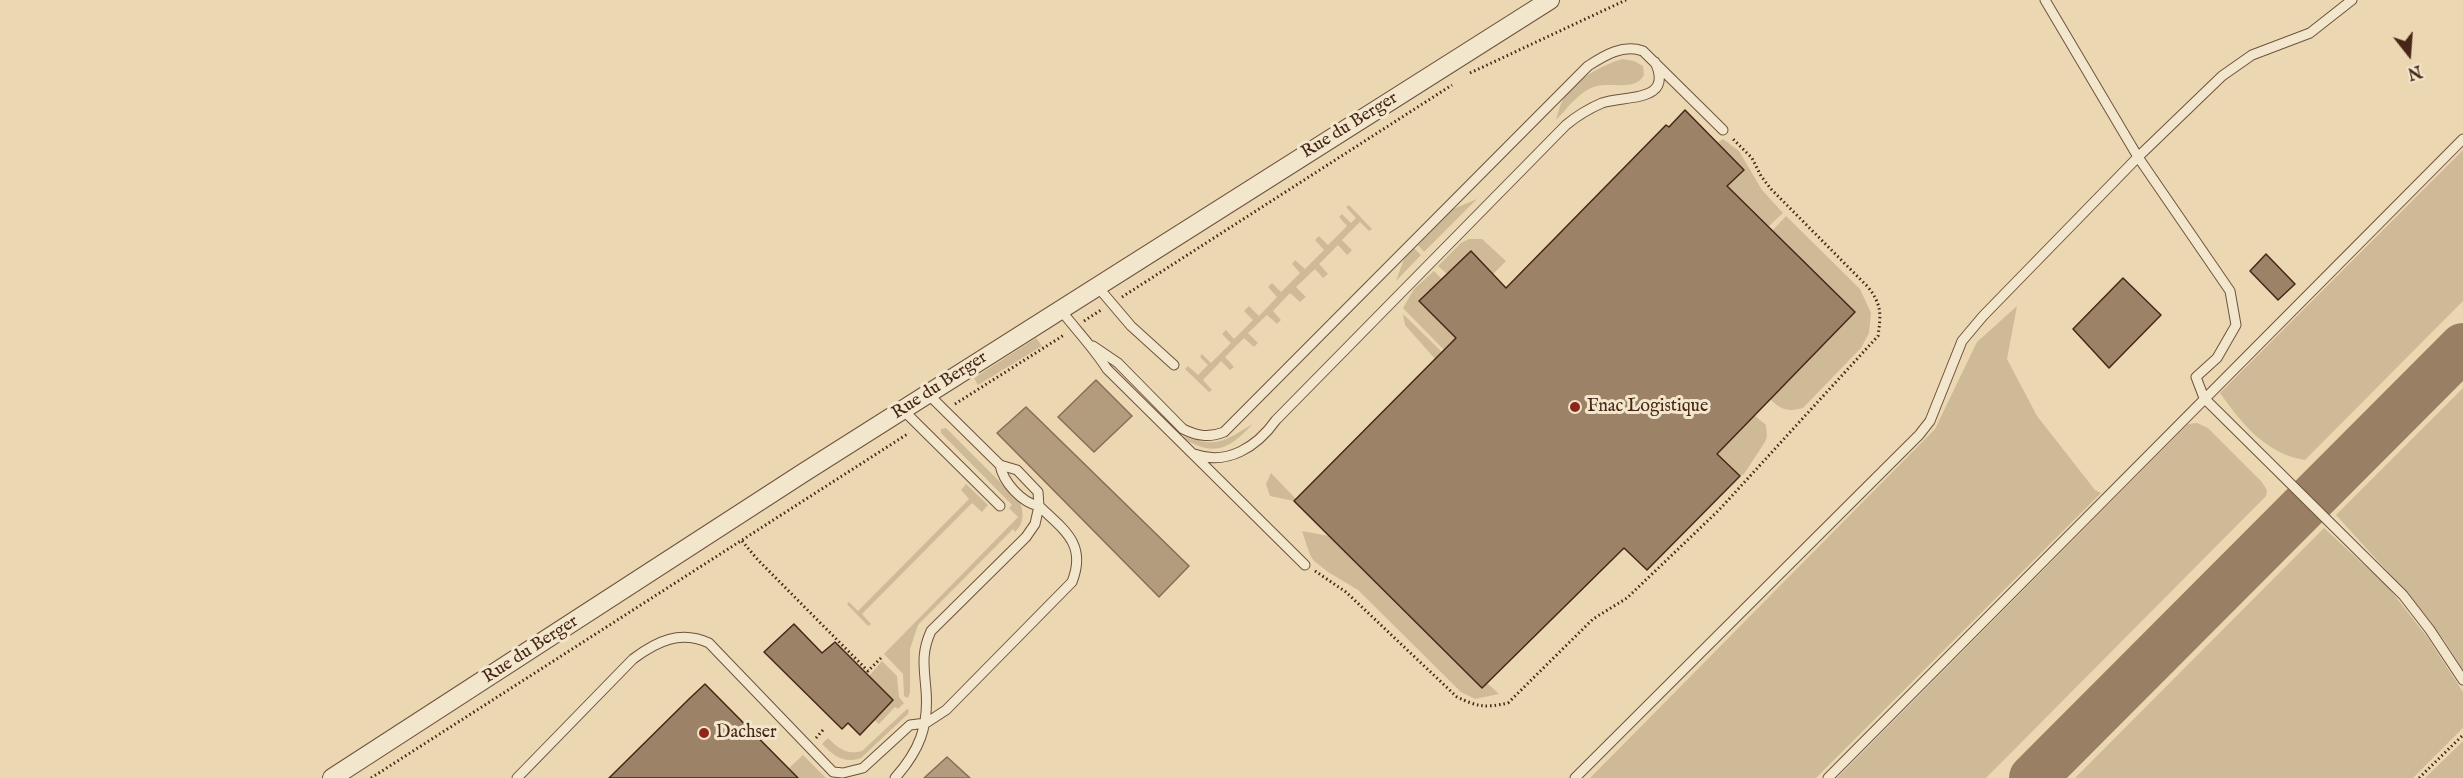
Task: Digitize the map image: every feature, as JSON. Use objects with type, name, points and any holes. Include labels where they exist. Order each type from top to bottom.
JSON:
[{"type":"street","name":"Rue du Berger","points":[[332,778],[1060,309],[1550,0]]},
{"type":"lane","points":[[2044,0],[2138,157],[2230,291],[2236,325],[2217,357],[2196,377],[2204,398],[2403,595],[2430,630],[2463,680]]},
{"type":"lane","points":[[1575,778],[1919,435],[1930,421],[1962,341],[1983,316],[2138,157],[2222,76],[2252,55],[2310,33],[2352,0]]},
{"type":"lane","points":[[1060,309],[1093,346],[1118,363],[1183,429],[1201,435],[1214,436],[1224,432],[1588,66],[1602,57],[1628,48],[1643,51],[1654,59],[1723,130]]},
{"type":"lane","points":[[1194,454],[1213,459],[1236,455],[1268,431],[1276,420],[1566,125],[1581,113],[1603,104],[1642,96],[1654,91],[1659,77],[1654,59]]},
{"type":"lane","points":[[1828,778],[2463,139]]},
{"type":"lane","points":[[1097,286],[1131,326],[1174,365]]},
{"type":"lane","points":[[1093,346],[1107,369],[1305,565]]},
{"type":"lane","points":[[895,778],[912,758],[926,723],[923,662],[930,631],[1026,537],[1035,524],[1039,506],[1038,492],[1017,470],[1000,465],[928,394]]},
{"type":"lane","points":[[903,410],[1000,506]]},
{"type":"lane","points":[[517,778],[633,659],[648,647],[672,637],[688,636],[709,643],[833,772],[843,773],[863,768],[910,725],[926,723],[946,710],[1072,582],[1077,568],[1077,555],[1071,536],[1039,506],[1030,504],[1023,498],[1002,476],[1000,465]]},
{"type":"path","points":[[1470,73],[1626,0]]},
{"type":"path","points":[[980,388],[1460,80]]},
{"type":"path","points":[[1305,565],[1346,592],[1457,697],[1478,707],[1493,707],[1508,703],[1593,619],[1627,598],[1719,510],[1878,336],[1881,316],[1878,300],[1868,287],[1771,189],[1752,158],[1723,130]]},
{"type":"path","points":[[371,778],[892,444]]},
{"type":"path","points":[[742,541],[758,560],[868,670],[882,657]]},
{"type":"path","points":[[2419,778],[2463,735]]},
{"type":"shaded area","points":[[1623,59],[1643,66],[1644,75],[1640,80],[1634,84],[1591,88],[1576,98],[1556,120],[1563,100],[1575,85],[1598,69]]},
{"type":"shaded area","points":[[1723,139],[1739,151],[1762,190],[1783,213],[1768,227],[1727,186],[1744,170],[1717,143]]},
{"type":"shaded area","points":[[2463,150],[2463,301],[2305,460],[2291,457],[2267,444],[2246,426],[2220,393]]},
{"type":"shaded area","points":[[1477,199],[1424,252],[1418,245],[1453,209]]},
{"type":"shaded area","points":[[1349,205],[1372,229],[1369,231],[1360,222],[1342,240],[1352,250],[1347,255],[1338,245],[1319,264],[1328,274],[1323,278],[1315,269],[1296,287],[1306,297],[1300,302],[1290,293],[1273,311],[1281,320],[1277,324],[1267,315],[1248,333],[1258,343],[1254,347],[1244,338],[1225,357],[1234,367],[1230,370],[1221,361],[1203,380],[1212,390],[1209,392],[1185,369],[1188,366],[1198,375],[1208,365],[1200,357],[1202,354],[1211,363],[1231,343],[1222,334],[1226,330],[1234,339],[1253,320],[1244,311],[1249,306],[1259,316],[1277,297],[1268,287],[1272,283],[1281,292],[1300,273],[1292,264],[1295,260],[1305,269],[1324,250],[1315,240],[1319,236],[1328,245],[1347,226],[1339,217],[1342,214],[1351,223],[1356,218],[1346,207]]},
{"type":"shaded area","points":[[1786,216],[1860,289],[1871,313],[1869,333],[1861,348],[1803,408],[1793,410],[1781,408],[1770,399],[1772,231]]},
{"type":"shaded area","points":[[1469,239],[1482,239],[1506,261],[1493,274],[1471,252],[1447,274],[1438,266],[1461,243]]},
{"type":"shaded area","points":[[1414,248],[1421,255],[1396,281],[1404,259]]},
{"type":"shaded area","points":[[1434,271],[1442,279],[1419,302],[1456,338],[1444,350],[1403,308],[1414,289]]},
{"type":"shaded area","points":[[2017,306],[2007,359],[2037,416],[2095,490],[2101,493],[1816,778],[1590,778],[1935,429],[1977,342]]},
{"type":"shaded area","points":[[1403,314],[1442,352],[1435,359],[1405,325]]},
{"type":"shaded area","points":[[1036,338],[1042,346],[978,385],[974,378]]},
{"type":"shaded area","points":[[1096,380],[1132,416],[1094,452],[1058,417]]},
{"type":"shaded area","points":[[2463,388],[2463,670],[2444,640],[2407,593],[2336,515]]},
{"type":"shaded area","points":[[1026,407],[1189,566],[1159,597],[997,433]]},
{"type":"shaded area","points":[[1754,415],[1766,425],[1767,436],[1744,474],[1740,476],[1717,454]]},
{"type":"shaded area","points":[[2197,423],[2208,428],[2261,481],[2267,490],[2266,496],[1986,778],[1837,778],[2188,424]]},
{"type":"shaded area","points":[[1253,424],[1229,444],[1215,449],[1199,446],[1182,436],[1204,442],[1219,441]]},
{"type":"shaded area","points":[[946,428],[1020,502],[1022,518],[1015,532],[1013,529],[918,625],[910,649],[908,698],[904,696],[903,674],[884,654],[1018,517],[1009,508],[1012,505],[941,433],[941,429]]},
{"type":"shaded area","points":[[1271,473],[1296,499],[1294,501],[1270,496],[1266,484]]},
{"type":"shaded area","points":[[966,484],[988,505],[982,512],[972,503],[862,614],[871,624],[868,626],[847,604],[849,602],[858,611],[969,499],[961,490]]},
{"type":"shaded area","points":[[2324,528],[2388,587],[2428,638],[2463,692],[2463,727],[2460,731],[2413,778],[2075,778]]},
{"type":"shaded area","points":[[1302,531],[1329,536],[1482,688],[1487,683],[1499,694],[1475,699],[1461,692],[1358,590],[1314,561]]},
{"type":"shaded area","points":[[882,661],[897,676],[899,697],[904,703],[898,709],[895,707],[879,724],[874,720],[893,700],[869,676]]},
{"type":"shaded area","points":[[907,709],[908,714],[861,758],[849,760],[840,758],[822,744],[828,738],[844,750],[862,751]]},
{"type":"shaded area","points":[[2463,741],[2463,778],[2425,778]]},
{"type":"shaded area","points":[[803,755],[826,778],[798,778],[789,768]]},
{"type":"shaded area","points":[[947,757],[970,778],[924,778]]},
{"type":"building","name":"Fnac Logistique","points":[[1685,110],[1744,170],[1727,186],[1855,312],[1717,454],[1740,476],[1647,570],[1624,548],[1482,688],[1294,501],[1456,338],[1419,301],[1471,251],[1506,288],[1666,125],[1669,127]]},
{"type":"building","points":[[2266,254],[2295,284],[2278,300],[2250,271]]},
{"type":"building","points":[[2123,278],[2161,315],[2109,368],[2073,329]]},
{"type":"building","points":[[794,624],[822,653],[835,642],[893,700],[860,735],[848,723],[842,729],[764,652]]},
{"type":"building","name":"Dachser","points":[[705,684],[798,778],[609,778],[690,698]]},
{"type":"taxiway","points":[[2033,778],[2463,347]]},
{"type":"place","name":"Fnac Logistique","points":[[1575,407]]},
{"type":"place","name":"Dachser","points":[[704,733]]}]
